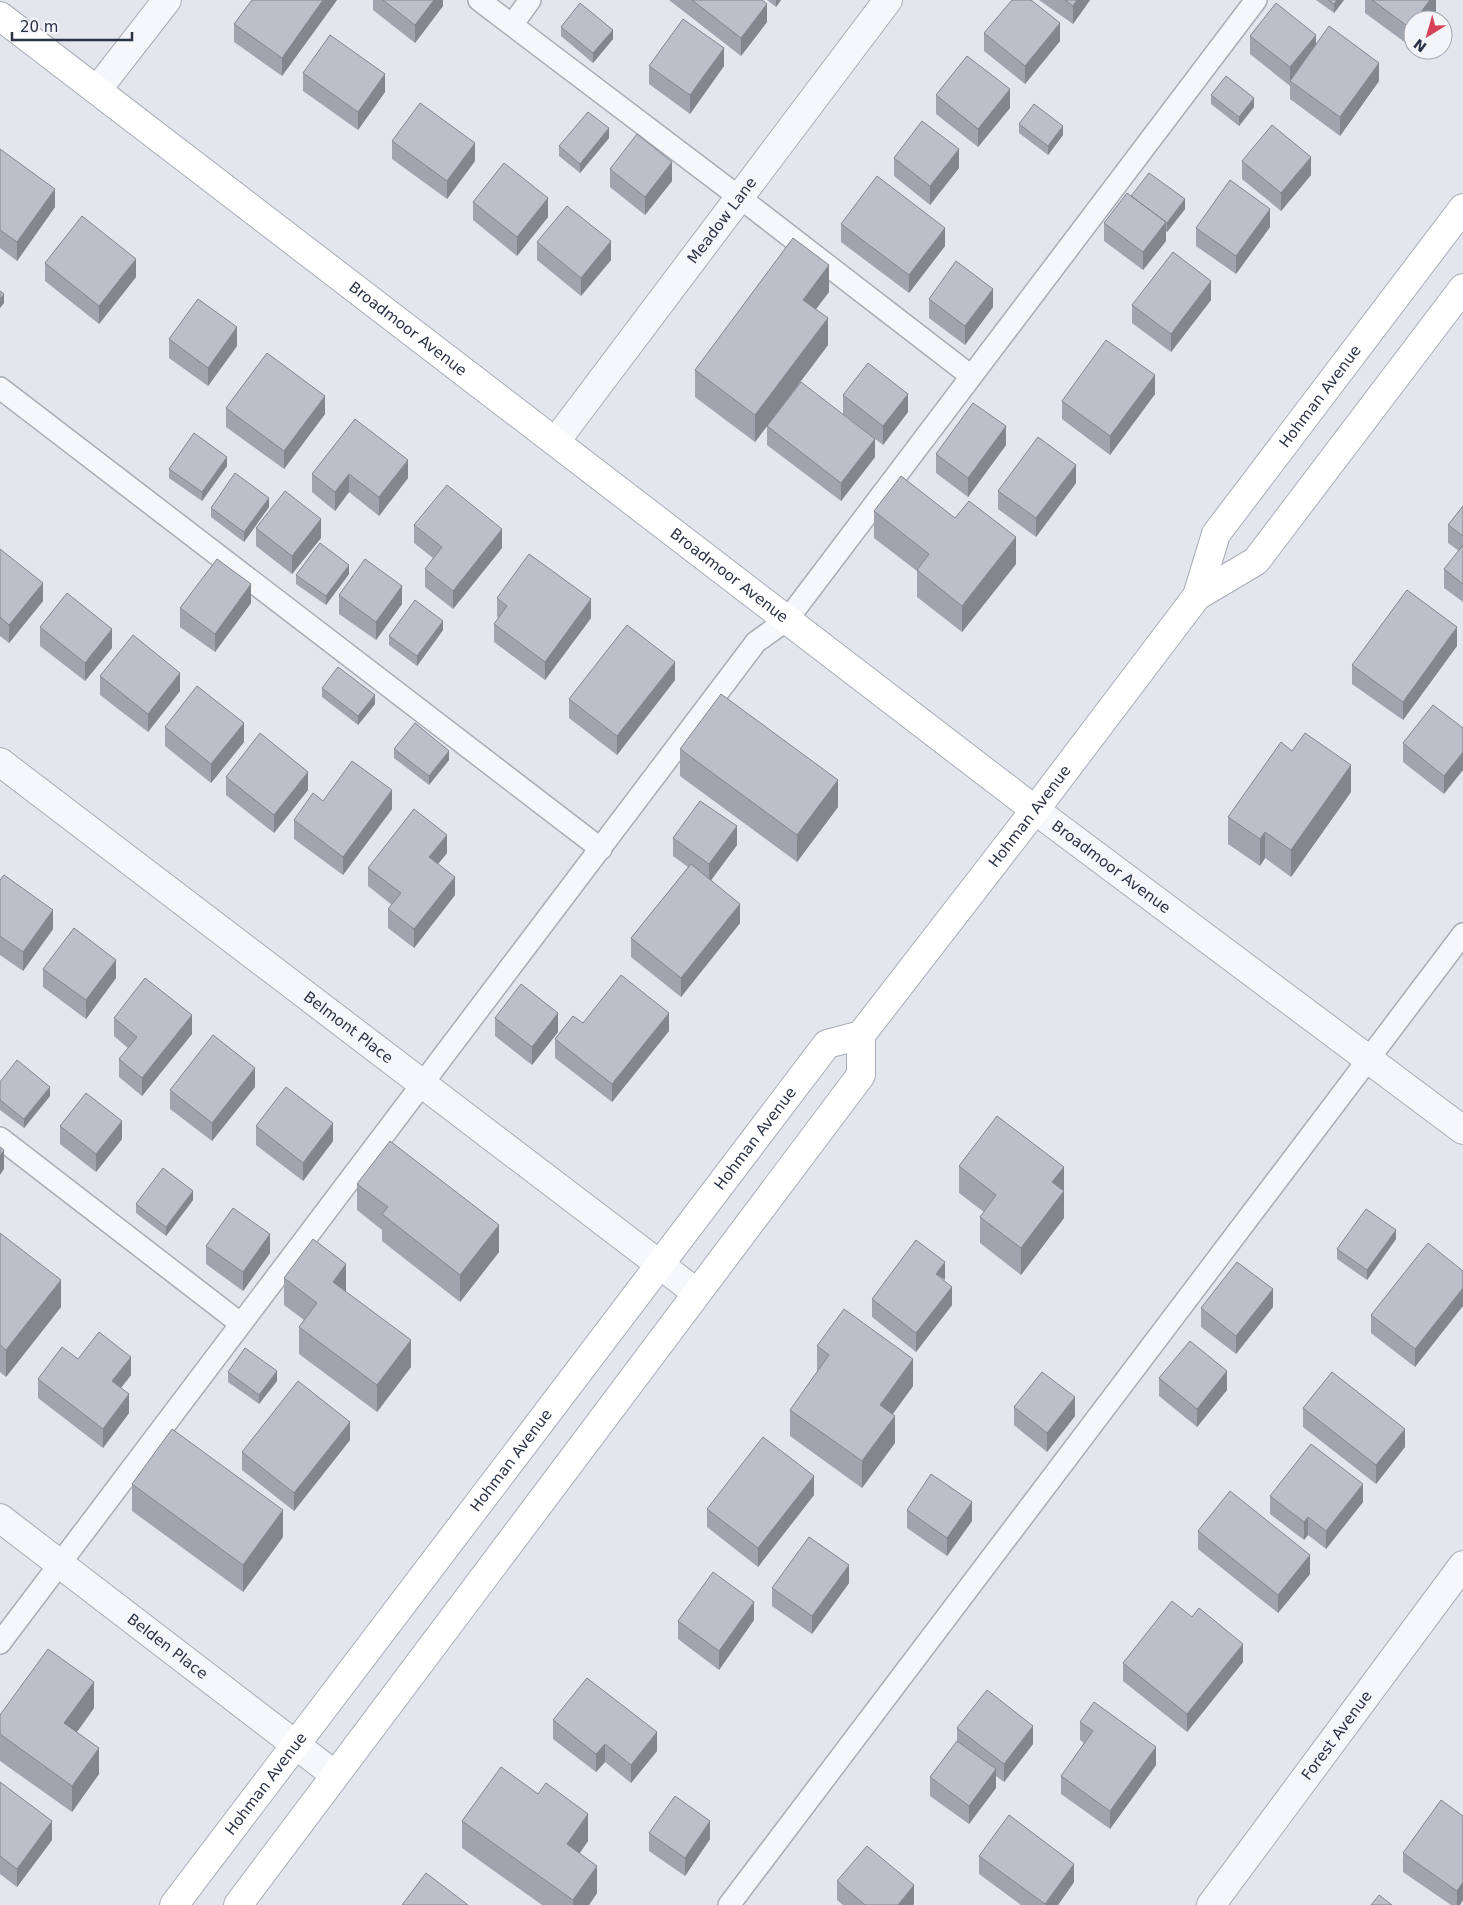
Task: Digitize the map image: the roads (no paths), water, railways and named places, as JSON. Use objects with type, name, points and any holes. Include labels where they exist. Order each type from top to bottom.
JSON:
[{"type":"main road","name":"Broadmoor Avenue","points":[[0,16],[1035,810]]},
{"type":"main road","name":"Hohman Avenue","points":[[174,1905],[827,1044],[861,1034],[1035,810],[1197,596],[1216,534],[1463,208]]},
{"type":"main road","name":"Hohman Avenue","points":[[1197,596],[1256,560],[1463,288]]},
{"type":"main road","points":[[238,1905],[861,1075],[861,1034]]},
{"type":"street","points":[[97,90],[167,0]]},
{"type":"street","name":"Meadow Lane","points":[[556,441],[888,0]]},
{"type":"street","name":"Belmont Place","points":[[0,762],[697,1293]]},
{"type":"street","name":"Broadmoor Avenue","points":[[1035,810],[1463,1130]]},
{"type":"street","name":"Belden Place","points":[[0,1518],[335,1775]]},
{"type":"street","name":"Forest Avenue","points":[[1211,1905],[1463,1565]]},
{"type":"lane","points":[[479,0],[971,376]]},
{"type":"lane","points":[[512,25],[530,0]]},
{"type":"lane","points":[[0,1643],[756,642],[787,620],[1256,0]]},
{"type":"lane","points":[[0,388],[601,849]]},
{"type":"lane","points":[[730,1905],[1463,934]]},
{"type":"lane","points":[[0,1138],[241,1324]]}]
